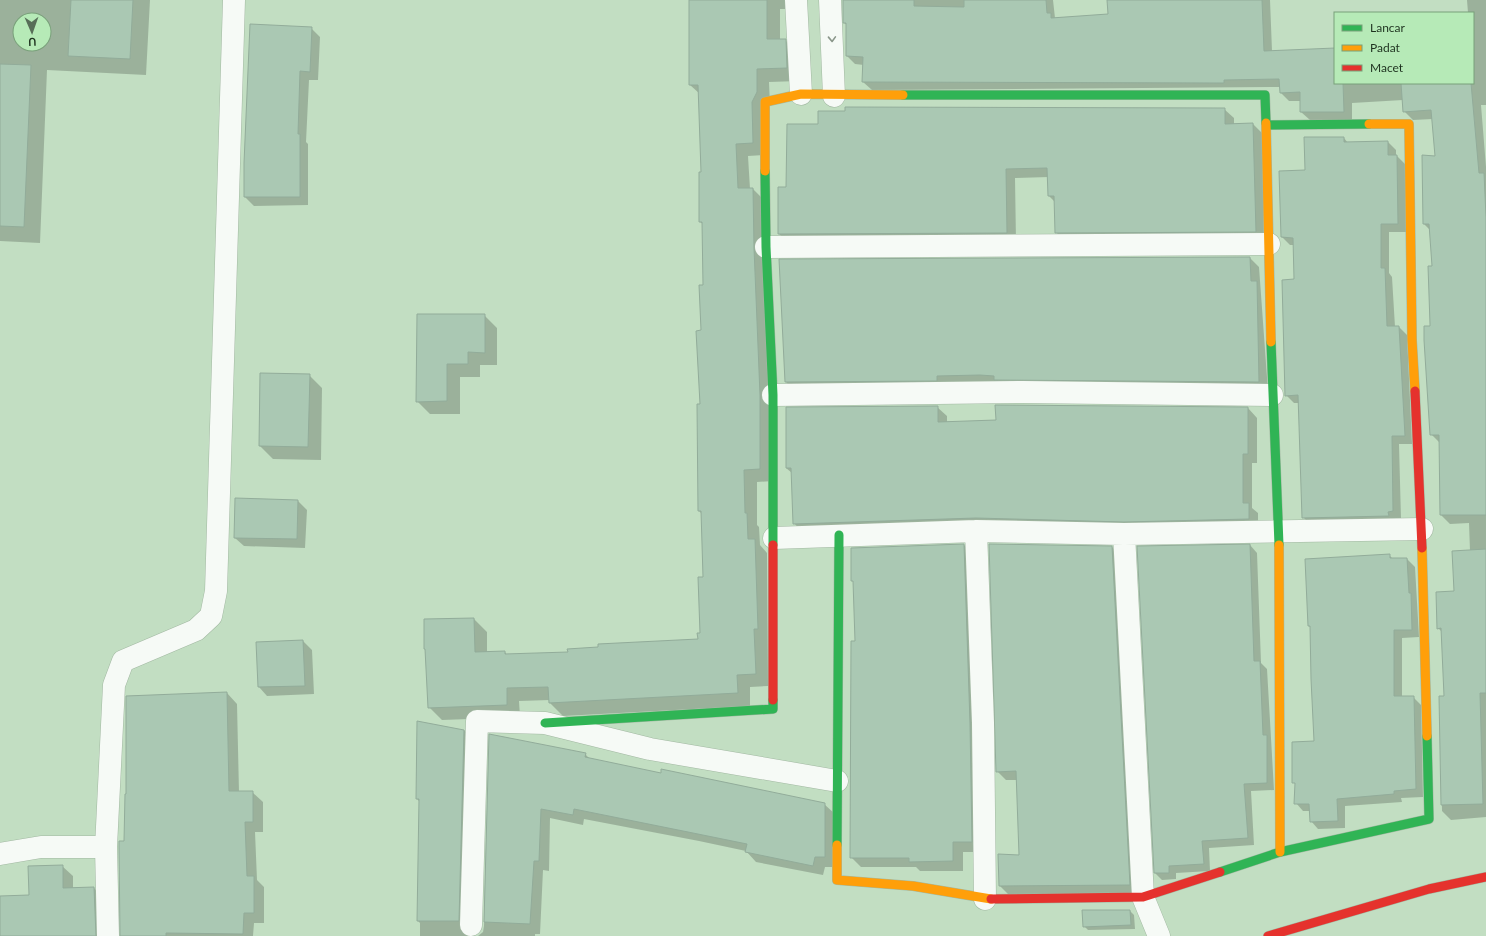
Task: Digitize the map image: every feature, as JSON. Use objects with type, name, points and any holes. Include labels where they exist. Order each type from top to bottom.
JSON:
[{"type":"street","points":[[108,936],[106,847],[114,685],[123,660],[196,630],[211,616],[216,591],[234,0]]},
{"type":"street","points":[[796,0],[800,94]]},
{"type":"street","points":[[830,0],[834,96]]},
{"type":"street","points":[[470,924],[477,721],[545,723],[773,709],[773,395],[766,247],[765,102],[800,94],[834,96],[1265,95],[1267,125],[1272,395],[1279,532],[1280,852]]},
{"type":"street","points":[[839,535],[837,880],[913,886],[985,899],[1143,898],[1280,852],[1429,819],[1422,529],[1412,340],[1409,124],[1267,125]]},
{"type":"street","points":[[766,247],[1269,244]]},
{"type":"street","points":[[773,395],[1023,392],[1272,395]]},
{"type":"street","points":[[774,538],[976,531],[1124,534],[1422,529]]},
{"type":"street","points":[[976,531],[983,722],[985,899]]},
{"type":"street","points":[[1124,534],[1143,898],[1159,936]]},
{"type":"street","points":[[545,723],[650,749],[837,781]]},
{"type":"street","points":[[0,854],[41,847],[106,847]]},
{"type":"street","points":[[1268,936],[1429,889],[1486,877]]},
{"type":"building","points":[[71,0],[133,0],[130,59],[68,56]]},
{"type":"building","points":[[689,0],[767,0],[767,39],[786,39],[787,68],[757,69],[757,92],[752,102],[753,143],[736,144],[738,188],[753,188],[760,395],[760,469],[744,470],[745,513],[747,513],[748,539],[755,539],[758,629],[754,629],[756,674],[737,675],[738,693],[549,703],[548,687],[507,688],[507,705],[428,708],[424,649],[424,619],[474,618],[475,652],[505,651],[505,654],[568,652],[567,649],[598,647],[598,644],[698,639],[697,633],[700,633],[698,577],[703,577],[701,511],[698,511],[697,404],[700,404],[696,331],[701,330],[699,285],[703,285],[702,222],[699,222],[699,172],[701,172],[698,85],[689,85]]},
{"type":"building","points":[[843,0],[914,0],[914,6],[964,7],[964,0],[1046,0],[1047,13],[1051,13],[1051,18],[1108,14],[1107,0],[1262,0],[1264,51],[1334,48],[1334,84],[1343,84],[1344,112],[1300,112],[1300,92],[1280,93],[1279,79],[1224,80],[1224,83],[862,82],[863,57],[846,56],[846,23],[843,23]]},
{"type":"building","points":[[250,24],[312,27],[310,72],[300,71],[298,134],[300,134],[300,197],[244,197]]},
{"type":"building","points":[[0,64],[31,65],[24,227],[0,226]]},
{"type":"building","points":[[1401,84],[1471,84],[1479,173],[1484,173],[1486,217],[1486,515],[1440,515],[1439,435],[1430,435],[1424,340],[1424,326],[1430,326],[1428,266],[1432,266],[1429,224],[1423,224],[1422,155],[1435,156],[1431,110],[1403,112]]},
{"type":"building","points":[[845,107],[1225,108],[1225,124],[1253,123],[1256,232],[1055,233],[1054,196],[1048,196],[1047,168],[1006,169],[1007,233],[778,234],[778,187],[786,187],[787,124],[818,124],[818,111],[845,111]]},
{"type":"building","points":[[1304,137],[1344,137],[1344,142],[1388,141],[1388,155],[1397,155],[1398,224],[1381,224],[1381,268],[1385,268],[1387,326],[1399,326],[1405,436],[1392,436],[1393,511],[1388,512],[1389,516],[1302,518],[1298,395],[1285,396],[1282,280],[1294,279],[1293,238],[1281,237],[1279,171],[1305,170]]},
{"type":"building","points":[[1250,257],[1251,281],[1257,281],[1259,382],[994,380],[994,376],[980,375],[937,376],[937,381],[785,382],[779,259]]},
{"type":"building","points":[[417,314],[485,314],[485,353],[468,352],[468,364],[447,364],[447,401],[416,402]]},
{"type":"building","points":[[260,373],[310,374],[308,447],[259,446]]},
{"type":"building","points":[[995,405],[1248,407],[1248,454],[1243,454],[1243,503],[1249,503],[1249,519],[1124,522],[976,518],[793,524],[791,468],[786,468],[786,407],[938,406],[938,422],[996,420]]},
{"type":"building","points":[[235,498],[298,500],[297,539],[234,538]]},
{"type":"building","points":[[964,544],[972,842],[953,842],[953,861],[909,862],[909,858],[850,858],[851,641],[855,641],[853,581],[851,581],[851,548]]},
{"type":"building","points":[[989,544],[1112,546],[1130,885],[999,886],[998,854],[1019,855],[1016,771],[996,772]]},
{"type":"building","points":[[1250,544],[1254,661],[1260,661],[1263,735],[1267,735],[1267,783],[1244,784],[1248,838],[1202,841],[1204,864],[1169,866],[1169,873],[1154,873],[1137,546]]},
{"type":"building","points":[[1486,549],[1486,693],[1480,693],[1483,804],[1441,805],[1439,696],[1444,696],[1441,628],[1437,629],[1436,592],[1454,591],[1452,551]]},
{"type":"building","points":[[1390,554],[1390,558],[1407,558],[1409,593],[1411,593],[1412,630],[1394,630],[1394,696],[1414,696],[1416,789],[1394,791],[1394,794],[1337,799],[1338,821],[1310,822],[1309,804],[1294,804],[1295,783],[1292,783],[1292,742],[1314,741],[1310,626],[1308,626],[1305,559]]},
{"type":"building","points":[[303,640],[305,686],[258,687],[256,642]]},
{"type":"building","points":[[227,692],[229,791],[253,791],[253,822],[245,822],[247,876],[254,876],[254,913],[244,913],[243,934],[166,933],[166,936],[120,936],[119,841],[124,841],[126,794],[126,696]]},
{"type":"building","points":[[417,721],[464,730],[459,921],[417,921],[419,799],[416,799]]},
{"type":"building","points":[[489,734],[586,753],[585,757],[661,773],[661,769],[825,803],[825,857],[815,857],[813,866],[745,852],[747,844],[574,809],[573,815],[541,809],[539,861],[534,861],[530,924],[484,922]]},
{"type":"building","points":[[63,865],[63,888],[94,887],[96,936],[0,936],[0,896],[29,895],[28,866]]},
{"type":"building","points":[[1082,910],[1130,910],[1131,925],[1083,927]]},
{"type":"traffic: fast","points":[[903,95],[1265,95],[1266,123]]},
{"type":"traffic: fast","points":[[1267,125],[1369,124]]},
{"type":"traffic: fast","points":[[765,171],[766,247],[773,395],[773,545]]},
{"type":"traffic: fast","points":[[1271,342],[1279,545]]},
{"type":"traffic: fast","points":[[837,845],[839,535]]},
{"type":"traffic: fast","points":[[545,723],[773,709],[773,700]]},
{"type":"traffic: fast","points":[[1220,872],[1280,852],[1429,819],[1427,736]]},
{"type":"traffic: slow","points":[[765,171],[765,102],[801,94],[903,95]]},
{"type":"traffic: slow","points":[[1266,123],[1271,342]]},
{"type":"traffic: slow","points":[[1369,124],[1409,124],[1412,340],[1415,391]]},
{"type":"traffic: slow","points":[[1279,545],[1280,852]]},
{"type":"traffic: slow","points":[[1422,548],[1427,736]]},
{"type":"traffic: slow","points":[[837,845],[837,880],[913,886],[991,899]]},
{"type":"traffic: jam","points":[[1415,391],[1422,548]]},
{"type":"traffic: jam","points":[[773,545],[773,700]]},
{"type":"traffic: jam","points":[[991,899],[1143,897],[1220,872]]},
{"type":"traffic: jam","points":[[1268,936],[1429,889],[1486,877]]}]
